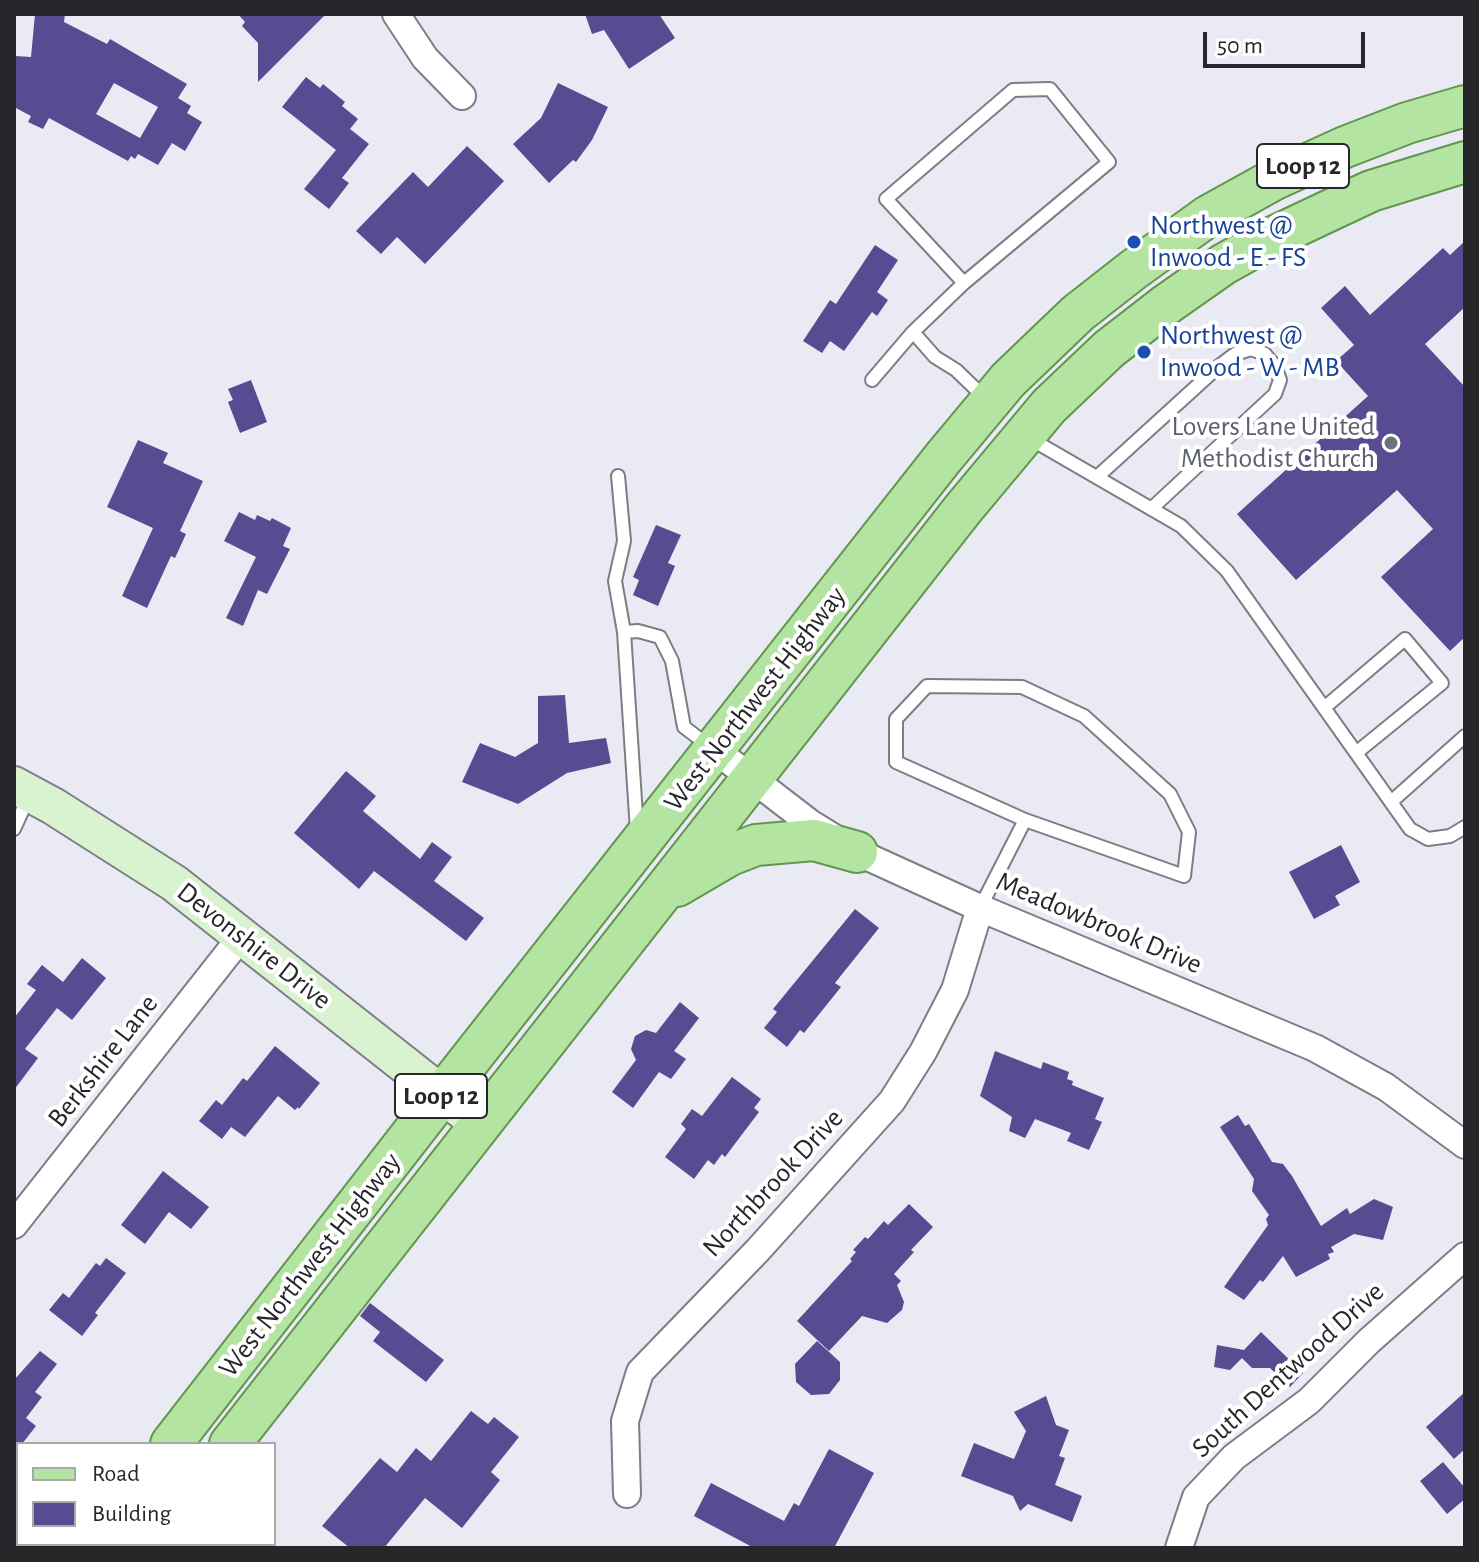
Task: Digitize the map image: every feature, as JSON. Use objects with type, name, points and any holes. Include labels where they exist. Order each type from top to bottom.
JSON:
[{"type":"main road","name":"West Northwest Highway","points":[[173,1442],[988,402],[1037,351],[1078,313],[1208,216],[1275,179],[1345,147],[1407,123],[1465,106]]},
{"type":"main road","name":"West Northwest Highway","points":[[232,1442],[1023,435],[1069,386],[1109,349],[1224,264],[1371,191],[1465,162]]},
{"type":"main road","points":[[988,402],[1023,435]]},
{"type":"main road","points":[[660,897],[730,855],[756,845],[814,840],[857,852]]},
{"type":"street","points":[[396,14],[425,58],[462,96]]},
{"type":"street","name":"Meadowbrook Drive","points":[[715,750],[810,823],[857,852],[980,908],[1315,1048],[1386,1087],[1465,1145]]},
{"type":"street","name":"Devonshire Drive","points":[[22,789],[174,883],[481,1125]]},
{"type":"street","name":"Northbrook Drive","points":[[627,1494],[625,1421],[640,1372],[758,1250],[892,1101],[923,1052],[955,990],[980,908]]},
{"type":"street","name":"Berkshire Lane","points":[[14,1225],[241,937]]},
{"type":"street","name":"South Dentwood Drive","points":[[1179,1548],[1196,1497],[1234,1457],[1309,1401],[1369,1341],[1465,1256]]},
{"type":"lane","points":[[872,380],[913,332],[964,283],[1109,162],[1050,89],[1013,90],[886,199],[964,283]]},
{"type":"lane","points":[[913,332],[935,357],[956,370],[988,402]]},
{"type":"lane","points":[[1097,477],[1235,354],[1251,349],[1265,354],[1275,366],[1280,380],[1275,394],[1151,509]]},
{"type":"lane","points":[[1023,435],[1181,526],[1227,571],[1410,829],[1428,839],[1450,836],[1465,827]]},
{"type":"lane","points":[[618,476],[624,541],[615,581],[624,632],[638,848]]},
{"type":"lane","points":[[624,632],[638,631],[660,637],[672,661],[684,727],[715,750]]},
{"type":"lane","points":[[1324,708],[1405,639],[1442,683],[1356,753]]},
{"type":"lane","points":[[927,686],[1022,687],[1084,716],[1170,794],[1189,832],[1184,876],[1111,851],[1025,820],[896,762],[896,719],[927,686]]},
{"type":"lane","points":[[1391,802],[1465,736]]},
{"type":"lane","points":[[14,829],[22,789]]},
{"type":"lane","points":[[980,908],[1025,820]]},
{"type":"building","points":[[35,14],[65,14],[64,22],[107,44],[110,39],[187,84],[178,98],[191,106],[187,113],[202,122],[185,151],[172,143],[158,165],[138,154],[128,161],[49,118],[43,129],[28,122],[31,116],[14,107],[16,56],[31,57]],"holes":[[[114,83],[158,107],[140,138],[96,114]]]},
{"type":"building","points":[[238,14],[326,14],[258,82],[258,43],[242,26],[245,22]]},
{"type":"building","points":[[585,14],[659,14],[675,38],[629,69],[604,30],[592,34]]},
{"type":"building","points":[[306,77],[320,88],[323,84],[345,102],[342,106],[358,119],[350,129],[369,144],[342,178],[349,183],[329,209],[304,189],[336,150],[282,107]]},
{"type":"building","points":[[558,83],[608,107],[592,140],[576,162],[573,160],[549,183],[513,144],[541,118]]},
{"type":"building","points":[[467,146],[504,181],[425,264],[397,237],[381,254],[356,231],[413,172],[428,187]]},
{"type":"building","name":"Lovers Lane United Methodist Church","points":[[1465,241],[1465,307],[1425,344],[1465,387],[1465,637],[1450,651],[1381,577],[1433,529],[1397,490],[1296,580],[1237,514],[1368,396],[1336,361],[1354,345],[1321,308],[1345,286],[1370,315],[1443,248],[1450,255]]},
{"type":"building","points":[[875,245],[898,260],[877,292],[888,300],[877,316],[872,312],[844,351],[830,341],[822,353],[803,341],[830,300],[836,304]]},
{"type":"building","points":[[251,380],[267,422],[240,433],[228,402],[233,400],[228,389]]},
{"type":"building","points":[[138,440],[168,453],[163,463],[203,481],[180,531],[186,534],[175,558],[171,556],[147,608],[122,596],[153,528],[107,507]]},
{"type":"building","points":[[239,512],[255,520],[257,515],[270,521],[272,518],[291,528],[283,546],[290,549],[267,594],[258,590],[243,626],[226,618],[256,557],[224,541]]},
{"type":"building","points":[[656,525],[681,535],[668,563],[675,566],[658,606],[633,595],[639,580],[633,577]]},
{"type":"building","points":[[565,695],[569,743],[606,738],[611,763],[567,773],[518,804],[462,782],[480,743],[515,757],[538,743],[538,696]]},
{"type":"building","points":[[346,771],[376,796],[363,811],[420,859],[432,842],[452,857],[434,881],[484,918],[466,941],[374,871],[359,889],[294,833]]},
{"type":"building","points":[[1341,845],[1360,882],[1335,896],[1340,905],[1314,919],[1289,872]]},
{"type":"building","points":[[855,909],[879,928],[835,983],[841,987],[804,1033],[800,1030],[787,1047],[764,1028],[777,1012],[773,1009]]},
{"type":"building","points":[[82,958],[106,978],[72,1020],[57,1008],[25,1049],[38,1058],[14,1090],[14,1018],[36,990],[27,984],[42,965],[63,982]]},
{"type":"building","points":[[680,1002],[699,1018],[674,1051],[686,1059],[671,1079],[659,1072],[633,1108],[612,1092],[636,1060],[631,1049],[635,1036],[646,1030],[656,1033]]},
{"type":"building","points":[[275,1046],[320,1083],[299,1109],[295,1110],[278,1096],[245,1137],[231,1127],[222,1139],[199,1121],[216,1100],[222,1105],[243,1078],[247,1081]]},
{"type":"building","points":[[995,1051],[1041,1069],[1043,1062],[1069,1072],[1067,1079],[1073,1081],[1072,1085],[1104,1098],[1095,1119],[1102,1122],[1089,1150],[1067,1141],[1071,1133],[1035,1119],[1025,1138],[1009,1131],[1012,1117],[980,1096]]},
{"type":"building","points":[[732,1077],[761,1099],[754,1108],[759,1112],[725,1157],[722,1154],[714,1165],[708,1160],[694,1179],[665,1157],[686,1129],[681,1124],[692,1109],[702,1116]]},
{"type":"building","points":[[1238,1115],[1245,1126],[1249,1124],[1272,1162],[1283,1164],[1292,1176],[1321,1226],[1347,1208],[1350,1214],[1374,1199],[1393,1207],[1383,1240],[1354,1234],[1331,1247],[1334,1252],[1328,1254],[1330,1259],[1296,1277],[1283,1256],[1244,1300],[1224,1287],[1268,1225],[1266,1219],[1269,1215],[1252,1191],[1254,1179],[1220,1127]]},
{"type":"building","points":[[163,1171],[209,1207],[191,1229],[169,1212],[145,1244],[121,1225]]},
{"type":"building","points":[[909,1204],[933,1227],[894,1274],[901,1281],[897,1285],[904,1302],[902,1310],[887,1323],[862,1316],[829,1351],[797,1321],[852,1261],[850,1259],[856,1252],[853,1250],[865,1237],[868,1239],[884,1221],[888,1225]]},
{"type":"building","points":[[106,1258],[126,1273],[95,1313],[98,1315],[82,1336],[49,1310],[63,1293],[69,1298],[96,1263],[100,1266]]},
{"type":"building","points":[[370,1303],[444,1360],[426,1382],[373,1341],[380,1332],[360,1316]]},
{"type":"building","points":[[1261,1332],[1303,1373],[1290,1387],[1270,1368],[1252,1368],[1242,1358],[1230,1370],[1214,1367],[1217,1345],[1244,1350]]},
{"type":"building","points":[[817,1341],[840,1362],[840,1380],[829,1394],[811,1395],[796,1382],[795,1364]]},
{"type":"building","points":[[40,1351],[57,1364],[35,1392],[42,1397],[26,1418],[36,1426],[24,1442],[16,1442],[14,1454],[14,1380]]},
{"type":"building","points":[[1465,1392],[1465,1449],[1454,1459],[1426,1427]]},
{"type":"building","points":[[1046,1396],[1056,1425],[1069,1430],[1059,1456],[1065,1458],[1055,1485],[1082,1496],[1072,1522],[1028,1504],[1020,1511],[1013,1496],[961,1476],[974,1443],[1014,1459],[1026,1431],[1014,1412]]},
{"type":"building","points":[[471,1411],[488,1424],[494,1417],[519,1437],[491,1472],[500,1480],[462,1528],[425,1498],[384,1548],[350,1548],[322,1526],[380,1458],[397,1472],[416,1448],[431,1461]]},
{"type":"building","points":[[829,1449],[874,1473],[834,1548],[754,1548],[694,1516],[711,1483],[784,1521],[794,1503],[799,1506]]},
{"type":"building","points":[[1443,1462],[1465,1488],[1465,1499],[1447,1514],[1420,1481]]},
{"type":"place","name":"Northwest @ Inwood - E - FS","points":[[1134,242]]},
{"type":"place","name":"Northwest @ Inwood - W - MB","points":[[1144,352]]},
{"type":"place","name":"Lovers Lane United Methodist Church","points":[[1391,443]]}]
